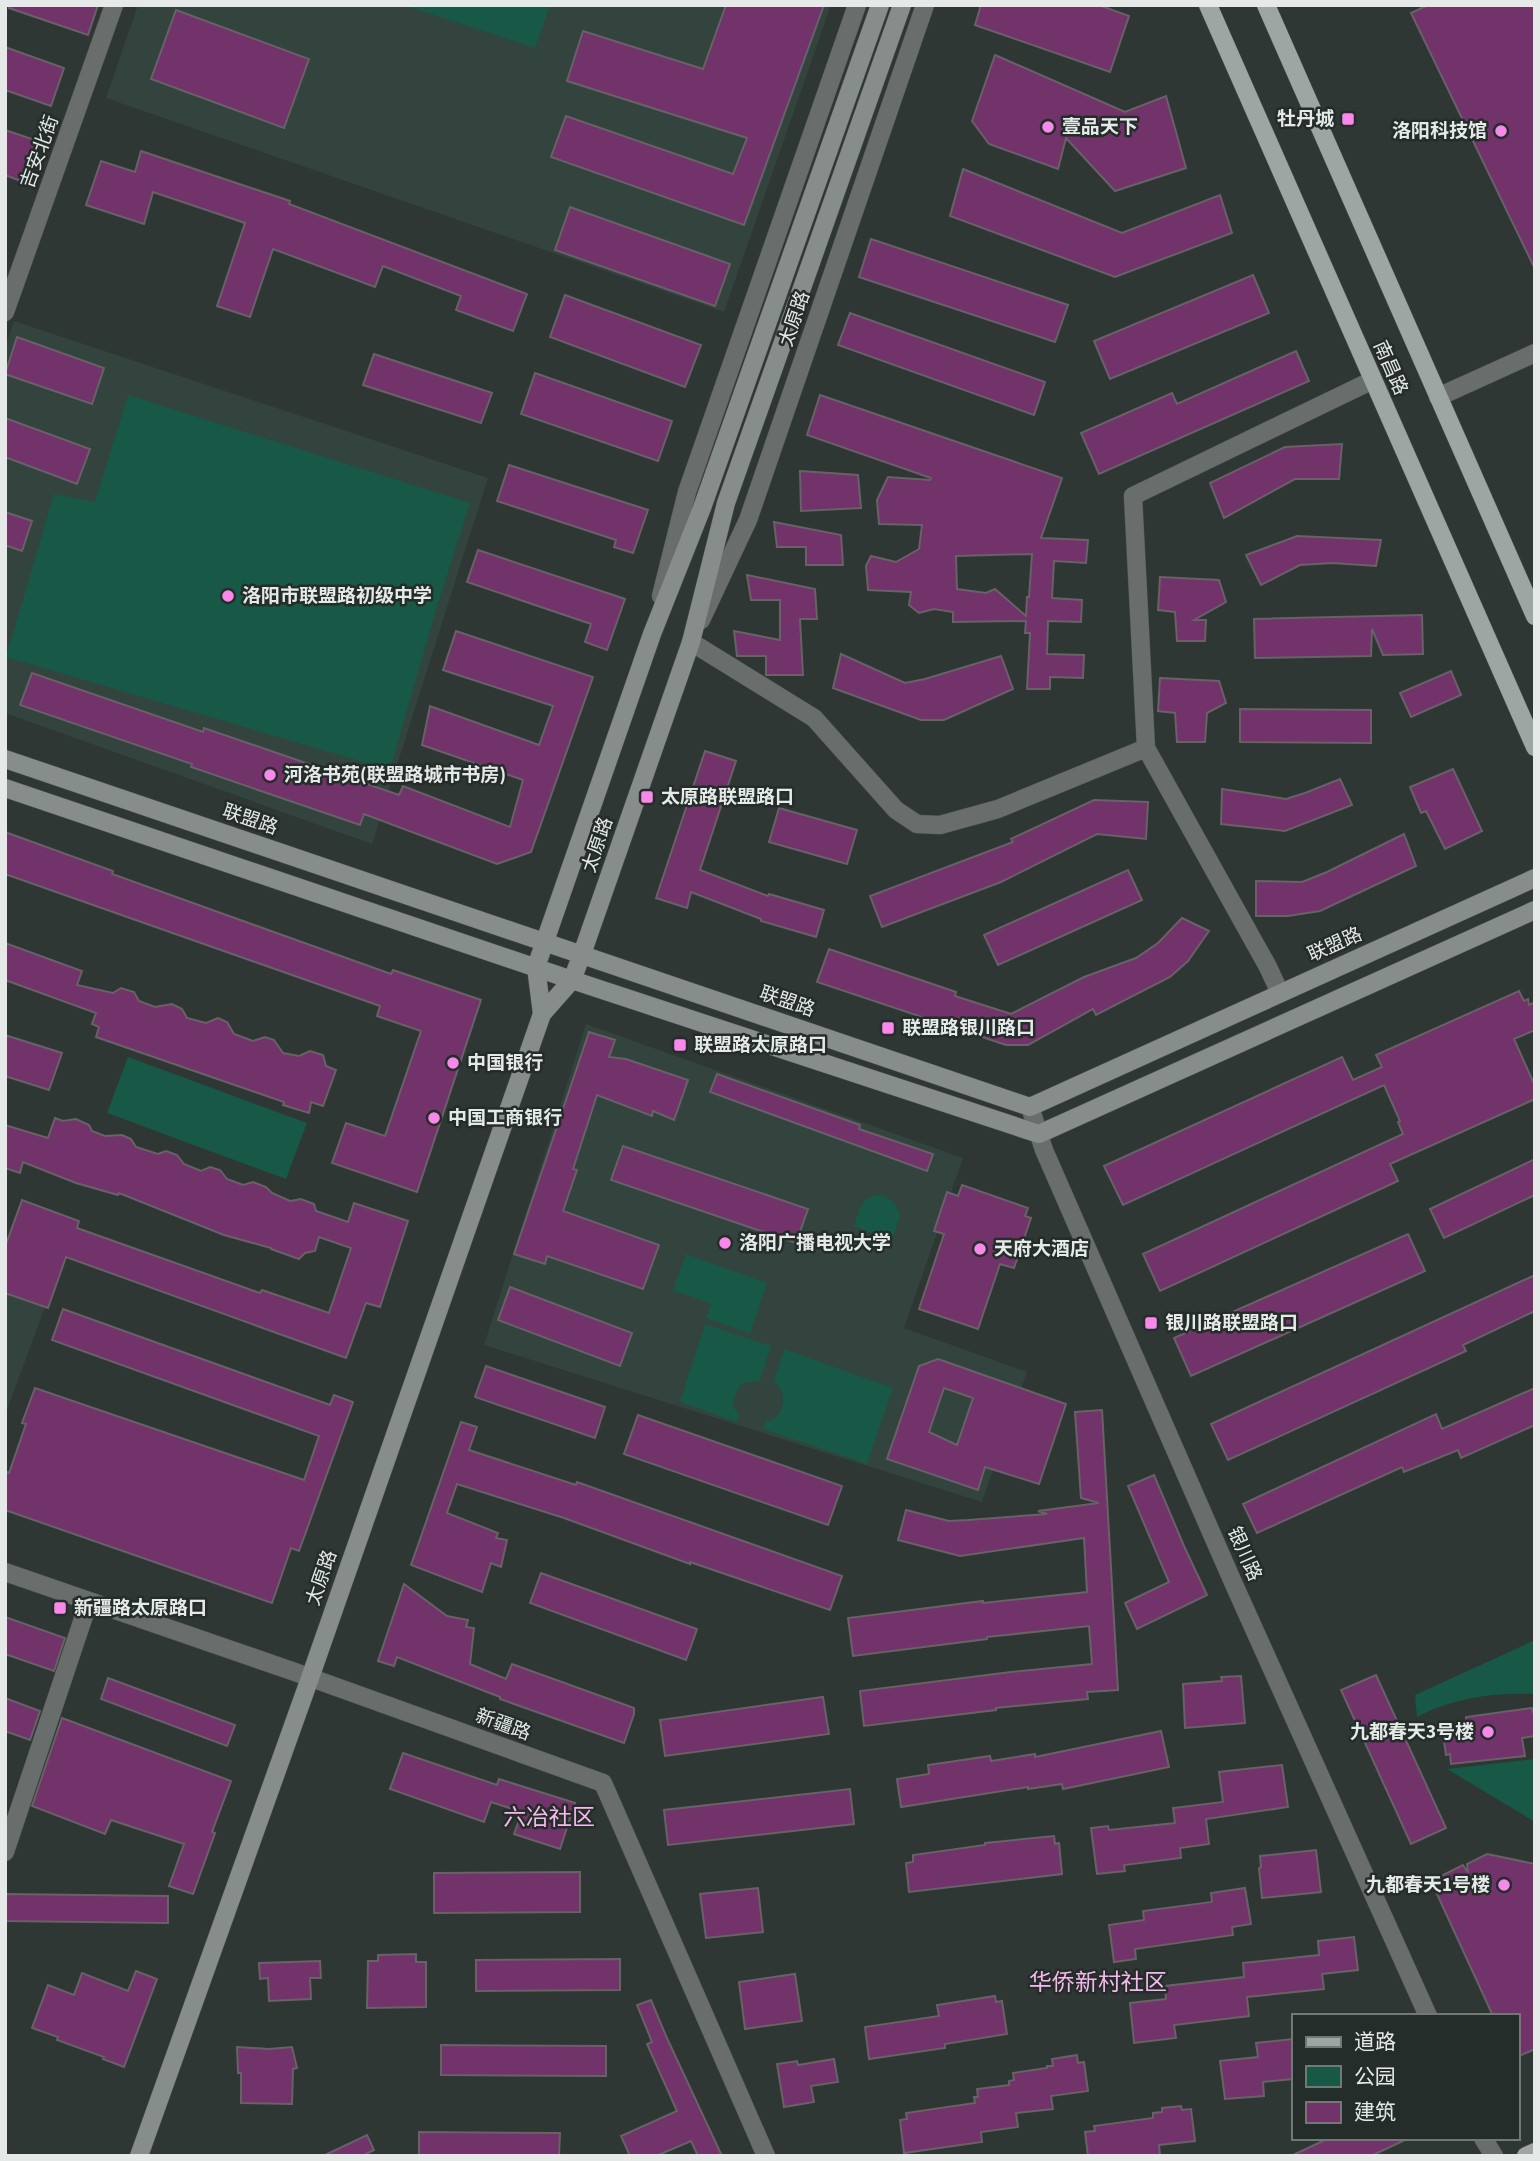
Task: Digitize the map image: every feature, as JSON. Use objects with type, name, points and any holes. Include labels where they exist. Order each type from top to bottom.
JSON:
[{"type":"main road","name":"太原路","points":[[542,1014],[536,967],[652,634],[702,508],[880,5]]},
{"type":"main road","name":"太原路","points":[[139,2156],[310,1678],[542,1014],[572,980],[582,954],[691,642],[726,503],[902,5]]},
{"type":"main road","name":"南昌路","points":[[1208,5],[1535,747]]},
{"type":"main road","name":"南昌路","points":[[1266,5],[1535,616]]},
{"type":"main road","name":"联盟路","points":[[5,759],[1030,1107],[1535,878]]},
{"type":"main road","points":[[5,788],[572,980],[1039,1134],[1535,910]]},
{"type":"main road","points":[[1526,2156],[1535,2152]]},
{"type":"street","name":"吉安北街","points":[[5,312],[114,5]]},
{"type":"street","name":"太原路","points":[[652,634],[687,492],[857,5]]},
{"type":"street","name":"太原路","points":[[691,642],[748,520],[925,5]]},
{"type":"street","points":[[1438,397],[1535,353]]},
{"type":"street","points":[[1280,993],[1146,748],[1133,496],[1373,380]]},
{"type":"street","points":[[691,642],[814,718],[897,810],[917,824],[940,825],[998,809],[1146,748]]},
{"type":"street","name":"银川路","points":[[1030,1107],[1044,1150],[1232,1580],[1427,2014]]},
{"type":"street","name":"新疆路","points":[[5,1572],[603,1783],[766,2156]]},
{"type":"street","points":[[5,1852],[89,1601]]},
{"type":"street","points":[[1484,2140],[1494,2156]]},
{"type":"shaded area","points":[[138,5],[831,5],[724,312],[106,98]]},
{"type":"shaded area","name":"洛阳市联盟路初级中学","points":[[14,321],[488,478],[372,844],[5,713],[5,348]]},
{"type":"shaded area","name":"洛阳广播电视大学","points":[[586,1024],[963,1158],[904,1328],[1027,1372],[982,1502],[484,1345]]},
{"type":"shaded area","points":[[5,1275],[51,1291],[5,1415]]},
{"type":"green space","points":[[403,5],[541,5],[549,8],[535,48]]},
{"type":"green space","name":"洛阳市联盟路初级中学","points":[[128,395],[470,503],[390,770],[6,657],[54,494],[95,502]]},
{"type":"green space","points":[[128,1057],[307,1123],[286,1179],[107,1113]]},
{"type":"green space","points":[[877,1195],[892,1201],[900,1215],[892,1241],[854,1226],[864,1202]]},
{"type":"green space","points":[[686,1254],[767,1283],[750,1334],[706,1318],[711,1304],[673,1290]]},
{"type":"green space","points":[[705,1324],[771,1346],[760,1381],[742,1383],[735,1395],[733,1407],[739,1414],[737,1422],[680,1402]]},
{"type":"green space","points":[[784,1349],[893,1388],[867,1464],[763,1429],[766,1421],[772,1421],[782,1406],[783,1396],[774,1381]]},
{"type":"green space","points":[[1535,1640],[1535,1694],[1474,1698],[1430,1710],[1417,1717],[1415,1695]]},
{"type":"green space","points":[[1535,1759],[1535,1822],[1447,1769]]},
{"type":"building","points":[[10,5],[98,5],[88,35],[9,8]]},
{"type":"building","points":[[726,5],[824,5],[744,225],[551,157],[566,116],[733,174],[747,138],[567,81],[583,31],[703,69]]},
{"type":"building","points":[[981,5],[1099,5],[1129,16],[1110,72],[975,25]]},
{"type":"building","name":"洛阳科技馆","points":[[1428,5],[1535,5],[1535,269],[1411,13]]},
{"type":"building","points":[[176,10],[309,59],[284,128],[151,79]]},
{"type":"building","points":[[5,47],[64,68],[51,106],[5,90]]},
{"type":"building","name":"壹品天下","points":[[995,55],[1125,112],[1166,96],[1186,168],[1115,191],[1066,138],[1058,169],[989,144],[972,121]]},
{"type":"building","points":[[5,130],[38,141],[23,182],[5,175]]},
{"type":"building","points":[[141,151],[290,201],[289,204],[527,294],[513,331],[456,310],[461,296],[383,266],[375,287],[273,249],[250,317],[217,306],[245,223],[153,192],[144,224],[86,205],[101,161],[135,172]]},
{"type":"building","points":[[963,169],[1122,233],[1220,195],[1232,233],[1115,277],[950,216]]},
{"type":"building","points":[[570,207],[730,264],[715,306],[555,250]]},
{"type":"building","points":[[871,239],[1068,305],[1055,342],[859,277]]},
{"type":"building","points":[[1253,275],[1269,313],[1110,379],[1094,341]]},
{"type":"building","points":[[565,295],[701,345],[685,387],[550,337]]},
{"type":"building","points":[[850,313],[1045,382],[1034,415],[838,345]]},
{"type":"building","points":[[17,337],[104,368],[92,404],[5,374]]},
{"type":"building","points":[[1296,351],[1309,381],[1099,474],[1081,433],[1172,393],[1177,404]]},
{"type":"building","points":[[374,354],[492,393],[481,423],[363,385]]},
{"type":"building","points":[[535,373],[672,421],[658,461],[521,414]]},
{"type":"building","points":[[820,395],[1062,478],[1041,538],[1088,540],[1086,563],[1054,561],[1052,598],[1082,600],[1081,622],[1048,621],[1047,654],[1084,655],[1083,678],[1050,677],[1050,689],[1027,689],[1030,633],[1025,633],[1026,621],[953,622],[953,612],[934,609],[919,613],[909,605],[911,592],[868,590],[866,566],[871,556],[896,562],[919,549],[922,525],[879,524],[877,500],[888,477],[931,478],[807,435]],"holes":[[[1032,554],[1026,616],[995,589],[986,593],[957,589],[956,556]]]},
{"type":"building","points":[[5,418],[90,449],[77,484],[5,457]]},
{"type":"building","points":[[1342,444],[1339,479],[1295,479],[1224,518],[1210,483],[1285,447]]},
{"type":"building","points":[[509,465],[648,510],[633,553],[614,547],[616,540],[497,501]]},
{"type":"building","points":[[800,471],[858,475],[861,508],[801,511]]},
{"type":"building","points":[[5,512],[32,521],[22,551],[5,545]]},
{"type":"building","points":[[774,522],[841,535],[843,565],[806,565],[806,547],[777,547]]},
{"type":"building","points":[[1297,536],[1381,540],[1376,566],[1332,563],[1300,565],[1261,585],[1246,555]]},
{"type":"building","points":[[478,550],[625,599],[607,650],[585,642],[591,624],[467,582]]},
{"type":"building","points":[[747,575],[815,589],[817,619],[800,619],[803,675],[766,675],[766,656],[737,656],[734,631],[780,640],[780,600],[751,600]]},
{"type":"building","points":[[1160,577],[1219,580],[1226,602],[1194,620],[1206,620],[1205,641],[1177,641],[1175,612],[1158,610]]},
{"type":"building","points":[[1422,615],[1423,654],[1383,655],[1372,629],[1371,656],[1255,658],[1254,619]]},
{"type":"building","points":[[456,631],[593,677],[531,852],[497,864],[364,814],[360,825],[20,705],[32,673],[399,795],[403,786],[510,827],[523,780],[422,745],[430,706],[539,745],[553,706],[443,670]]},
{"type":"building","points":[[841,654],[905,683],[1001,656],[1013,689],[944,720],[921,720],[833,688]]},
{"type":"building","points":[[1451,671],[1461,695],[1411,717],[1400,693]]},
{"type":"building","points":[[1160,678],[1219,681],[1226,703],[1207,713],[1205,742],[1177,742],[1175,713],[1158,711]]},
{"type":"building","points":[[1240,709],[1371,710],[1371,743],[1240,742]]},
{"type":"building","points":[[705,751],[736,761],[700,870],[768,896],[769,894],[824,910],[816,937],[761,921],[691,892],[687,908],[656,898]]},
{"type":"building","points":[[1453,769],[1482,831],[1445,849],[1426,811],[1421,813],[1410,787]]},
{"type":"building","points":[[1340,779],[1352,805],[1285,831],[1221,824],[1222,789],[1286,799]]},
{"type":"building","points":[[1094,800],[1148,802],[1146,839],[1097,834],[1001,882],[882,927],[870,896],[1013,842],[1011,839]]},
{"type":"building","points":[[779,808],[857,830],[847,864],[769,842]]},
{"type":"building","points":[[5,832],[113,871],[112,874],[391,974],[393,970],[481,1000],[417,1192],[332,1163],[346,1123],[385,1136],[421,1031],[377,1016],[380,1006],[5,874]]},
{"type":"building","points":[[1404,834],[1416,866],[1320,911],[1288,916],[1256,916],[1256,881],[1302,882]]},
{"type":"building","points":[[1128,870],[1142,900],[998,965],[984,935]]},
{"type":"building","points":[[1182,918],[1209,931],[1188,961],[1170,977],[1096,1015],[1093,1009],[1028,1045],[1006,1045],[817,982],[829,949],[956,992],[955,996],[1011,1014],[1084,977],[1136,958],[1158,943]]},
{"type":"building","points":[[5,943],[82,971],[77,985],[113,993],[121,988],[134,992],[139,1001],[155,1007],[172,1004],[182,1009],[187,1018],[206,1023],[218,1018],[227,1022],[234,1034],[253,1041],[265,1037],[274,1040],[283,1053],[299,1056],[310,1051],[323,1055],[326,1066],[336,1070],[323,1106],[311,1102],[309,1113],[96,1037],[99,1027],[92,1024],[96,1013],[5,980]]},
{"type":"building","points":[[1519,991],[1524,1001],[1528,999],[1529,1005],[1535,1002],[1535,1030],[1514,1039],[1535,1086],[1535,1099],[1390,1164],[1398,1181],[1160,1291],[1143,1254],[1403,1134],[1384,1085],[1123,1205],[1104,1166],[1342,1057],[1353,1080],[1382,1067],[1376,1055]]},
{"type":"building","points":[[589,1032],[615,1040],[609,1057],[626,1059],[688,1080],[674,1120],[653,1111],[652,1116],[597,1095],[573,1169],[577,1170],[563,1211],[659,1245],[643,1289],[547,1256],[545,1264],[514,1254]]},
{"type":"building","points":[[5,1035],[62,1053],[49,1090],[5,1076]]},
{"type":"building","points":[[717,1074],[860,1125],[859,1129],[933,1154],[927,1171],[710,1092]]},
{"type":"building","points":[[55,1118],[63,1121],[76,1119],[89,1125],[92,1131],[105,1136],[122,1135],[131,1139],[136,1147],[158,1154],[166,1151],[177,1155],[184,1164],[201,1171],[210,1167],[220,1170],[227,1179],[243,1185],[253,1182],[290,1201],[301,1199],[314,1204],[316,1211],[348,1222],[354,1203],[408,1221],[380,1307],[366,1303],[346,1358],[66,1257],[48,1308],[5,1293],[5,1247],[22,1200],[79,1221],[77,1228],[260,1293],[262,1290],[329,1313],[351,1248],[319,1237],[315,1251],[305,1253],[299,1259],[224,1235],[119,1193],[118,1195],[76,1183],[23,1162],[20,1173],[5,1168],[5,1125],[48,1138]]},
{"type":"building","points":[[623,1146],[808,1209],[796,1243],[611,1180]]},
{"type":"building","points":[[1535,1159],[1535,1195],[1444,1238],[1430,1209]]},
{"type":"building","name":"天府大酒店","points":[[962,1185],[1028,1208],[1025,1216],[1031,1218],[1014,1268],[1000,1264],[978,1329],[919,1309],[944,1234],[934,1231],[947,1192],[958,1196]]},
{"type":"building","points":[[1408,1234],[1425,1271],[1191,1376],[1174,1338]]},
{"type":"building","points":[[1535,1275],[1535,1311],[1463,1345],[1466,1351],[1228,1460],[1211,1424]]},
{"type":"building","points":[[510,1287],[632,1333],[620,1366],[498,1320]]},
{"type":"building","points":[[63,1309],[330,1405],[334,1395],[353,1402],[299,1551],[291,1548],[272,1603],[5,1510],[5,1471],[9,1473],[26,1424],[22,1423],[35,1388],[304,1480],[319,1436],[52,1340]]},
{"type":"building","points":[[938,1359],[1066,1404],[1039,1484],[985,1467],[978,1490],[887,1459],[919,1366]],"holes":[[[944,1388],[973,1398],[957,1445],[929,1432]]]},
{"type":"building","points":[[486,1366],[605,1407],[595,1438],[475,1397]]},
{"type":"building","points":[[1535,1388],[1535,1425],[1461,1458],[1458,1450],[1404,1472],[1402,1467],[1257,1533],[1243,1504],[1436,1414],[1442,1429]]},
{"type":"building","points":[[1102,1410],[1118,1690],[1087,1692],[1088,1699],[864,1726],[860,1691],[1092,1664],[1089,1626],[853,1656],[848,1618],[983,1601],[1087,1592],[1084,1538],[960,1556],[898,1540],[906,1510],[949,1521],[1047,1514],[1038,1511],[1099,1503],[1081,1498],[1075,1412]]},
{"type":"building","points":[[638,1415],[842,1486],[828,1525],[624,1454]]},
{"type":"building","points":[[461,1422],[477,1427],[469,1450],[576,1485],[577,1482],[842,1576],[830,1610],[457,1484],[447,1513],[498,1533],[496,1538],[507,1540],[501,1567],[491,1563],[482,1592],[411,1565]]},
{"type":"building","points":[[1154,1475],[1207,1595],[1137,1629],[1125,1603],[1169,1582],[1128,1486]]},
{"type":"building","points":[[541,1573],[697,1629],[686,1660],[530,1603]]},
{"type":"building","points":[[404,1584],[447,1616],[468,1620],[466,1627],[474,1628],[470,1664],[506,1679],[512,1664],[634,1708],[624,1743],[500,1699],[397,1657],[394,1666],[378,1661]]},
{"type":"building","points":[[5,1617],[65,1638],[54,1671],[5,1654]]},
{"type":"building","points":[[1376,1675],[1446,1828],[1411,1844],[1341,1690]]},
{"type":"building","points":[[1241,1676],[1245,1723],[1185,1728],[1183,1684],[1222,1681],[1221,1677]]},
{"type":"building","points":[[108,1678],[235,1725],[227,1746],[101,1699]]},
{"type":"building","points":[[823,1697],[829,1734],[665,1756],[660,1720]]},
{"type":"building","points":[[5,1698],[40,1711],[30,1740],[5,1731]]},
{"type":"building","name":"九都春天3号楼","points":[[1532,1708],[1535,1712],[1535,1736],[1522,1738],[1525,1756],[1451,1764],[1450,1754],[1446,1755],[1442,1727],[1467,1723],[1466,1717]]},
{"type":"building","points":[[62,1718],[231,1781],[193,1894],[169,1886],[184,1844],[111,1820],[105,1834],[32,1806]]},
{"type":"building","points":[[1161,1731],[1169,1767],[1063,1789],[1062,1784],[1028,1787],[901,1807],[897,1779],[929,1774],[928,1765],[990,1756],[991,1761],[1035,1754],[1035,1757]]},
{"type":"building","points":[[403,1753],[497,1785],[499,1779],[575,1803],[560,1849],[514,1834],[522,1812],[491,1802],[484,1822],[390,1789]]},
{"type":"building","points":[[1282,1765],[1288,1807],[1206,1819],[1209,1844],[1180,1848],[1181,1858],[1124,1865],[1125,1871],[1097,1874],[1091,1828],[1108,1826],[1109,1830],[1175,1823],[1173,1808],[1223,1802],[1219,1772]]},
{"type":"building","points":[[850,1789],[854,1824],[668,1845],[664,1810]]},
{"type":"building","points":[[1054,1836],[1055,1844],[1059,1843],[1062,1874],[909,1892],[906,1863],[913,1862],[913,1855],[985,1843]]},
{"type":"building","points":[[1316,1850],[1321,1892],[1262,1898],[1260,1856]]},
{"type":"building","points":[[1487,1854],[1535,1864],[1535,2049],[1519,2056],[1519,2014],[1492,2014],[1431,1881],[1463,1865],[1468,1873],[1467,1864]]},
{"type":"building","points":[[580,1872],[580,1912],[434,1913],[434,1873]]},
{"type":"building","points":[[758,1888],[763,1932],[706,1938],[700,1894]]},
{"type":"building","points":[[1245,1888],[1251,1924],[1232,1927],[1233,1935],[1135,1949],[1136,1959],[1114,1962],[1109,1925],[1144,1920],[1143,1911],[1212,1902],[1211,1893]]},
{"type":"building","points":[[5,1894],[168,1896],[168,1923],[5,1921]]},
{"type":"building","points":[[1354,1937],[1358,1970],[1322,1974],[1324,1989],[1247,1997],[1249,2016],[1174,2025],[1176,2038],[1134,2043],[1130,2003],[1166,1999],[1165,1986],[1244,1977],[1243,1963],[1319,1955],[1318,1941]]},
{"type":"building","points":[[416,1954],[416,1962],[426,1962],[426,2007],[367,2008],[368,1961],[378,1961],[378,1955]]},
{"type":"building","points":[[620,1959],[620,1990],[476,1991],[476,1960]]},
{"type":"building","points":[[320,1961],[321,1978],[310,1978],[311,1999],[269,2001],[268,1978],[260,1979],[259,1963]]},
{"type":"building","points":[[136,1971],[157,1979],[124,2067],[32,2028],[48,1985],[74,1995],[82,1973],[128,1991]]},
{"type":"building","points":[[795,1974],[802,2021],[745,2029],[739,1982]]},
{"type":"building","points":[[995,1996],[996,2002],[1002,2001],[1007,2034],[945,2044],[945,2048],[869,2059],[865,2027],[939,2016],[937,2005]]},
{"type":"building","points":[[651,2000],[722,2156],[698,2156],[691,2141],[656,2156],[630,2156],[621,2136],[677,2111],[647,2044],[652,2042],[637,2005]]},
{"type":"building","points":[[1292,2039],[1292,2079],[1263,2082],[1264,2096],[1225,2099],[1220,2061],[1258,2057],[1256,2043]]},
{"type":"building","points":[[441,2045],[606,2046],[606,2076],[441,2075]]},
{"type":"building","points":[[237,2047],[292,2047],[297,2068],[293,2069],[292,2104],[241,2103],[241,2073],[238,2073]]},
{"type":"building","points":[[1077,2055],[1078,2063],[1084,2062],[1088,2091],[1051,2096],[1053,2109],[1016,2113],[1018,2127],[981,2132],[982,2142],[904,2153],[900,2120],[907,2119],[906,2113],[975,2103],[974,2097],[978,2097],[977,2089],[1009,2085],[1009,2081],[1014,2080],[1013,2073],[1047,2068],[1053,2066],[1052,2059]]},
{"type":"building","points":[[834,2059],[838,2082],[811,2086],[814,2102],[784,2107],[777,2064],[797,2061],[798,2065]]},
{"type":"building","points":[[1181,2106],[1182,2110],[1191,2109],[1195,2141],[1159,2145],[1160,2156],[1088,2156],[1085,2132],[1095,2131],[1094,2126],[1153,2118],[1153,2113],[1162,2112],[1162,2108]]},
{"type":"building","points":[[419,2132],[560,2133],[559,2156],[419,2156]]},
{"type":"building","points":[[367,2135],[374,2150],[362,2156],[323,2156]]},
{"type":"building","points":[[1325,2140],[1405,2140],[1371,2156],[1291,2156]]},
{"type":"place","name":"牡丹城","points":[[1348,119]]},
{"type":"place","name":"壹品天下","points":[[1048,127]]},
{"type":"place","name":"洛阳科技馆","points":[[1501,131]]},
{"type":"place","name":"洛阳市联盟路初级中学","points":[[228,596]]},
{"type":"place","name":"河洛书苑(联盟路城市书房)","points":[[270,775]]},
{"type":"place","name":"太原路联盟路口","points":[[647,797]]},
{"type":"place","name":"联盟路银川路口","points":[[888,1028]]},
{"type":"place","name":"联盟路太原路口","points":[[680,1045]]},
{"type":"place","name":"中国银行","points":[[453,1063]]},
{"type":"place","name":"中国工商银行","points":[[434,1118]]},
{"type":"place","name":"洛阳广播电视大学","points":[[725,1243]]},
{"type":"place","name":"天府大酒店","points":[[980,1249]]},
{"type":"place","name":"银川路联盟路口","points":[[1151,1323]]},
{"type":"place","name":"新疆路太原路口","points":[[60,1608]]},
{"type":"place","name":"九都春天3号楼","points":[[1488,1732]]},
{"type":"place","name":"九都春天1号楼","points":[[1504,1885]]},
{"type":"district","name":"六冶社区","points":[[549,1817]]},
{"type":"district","name":"华侨新村社区","points":[[1098,1982]]}]
